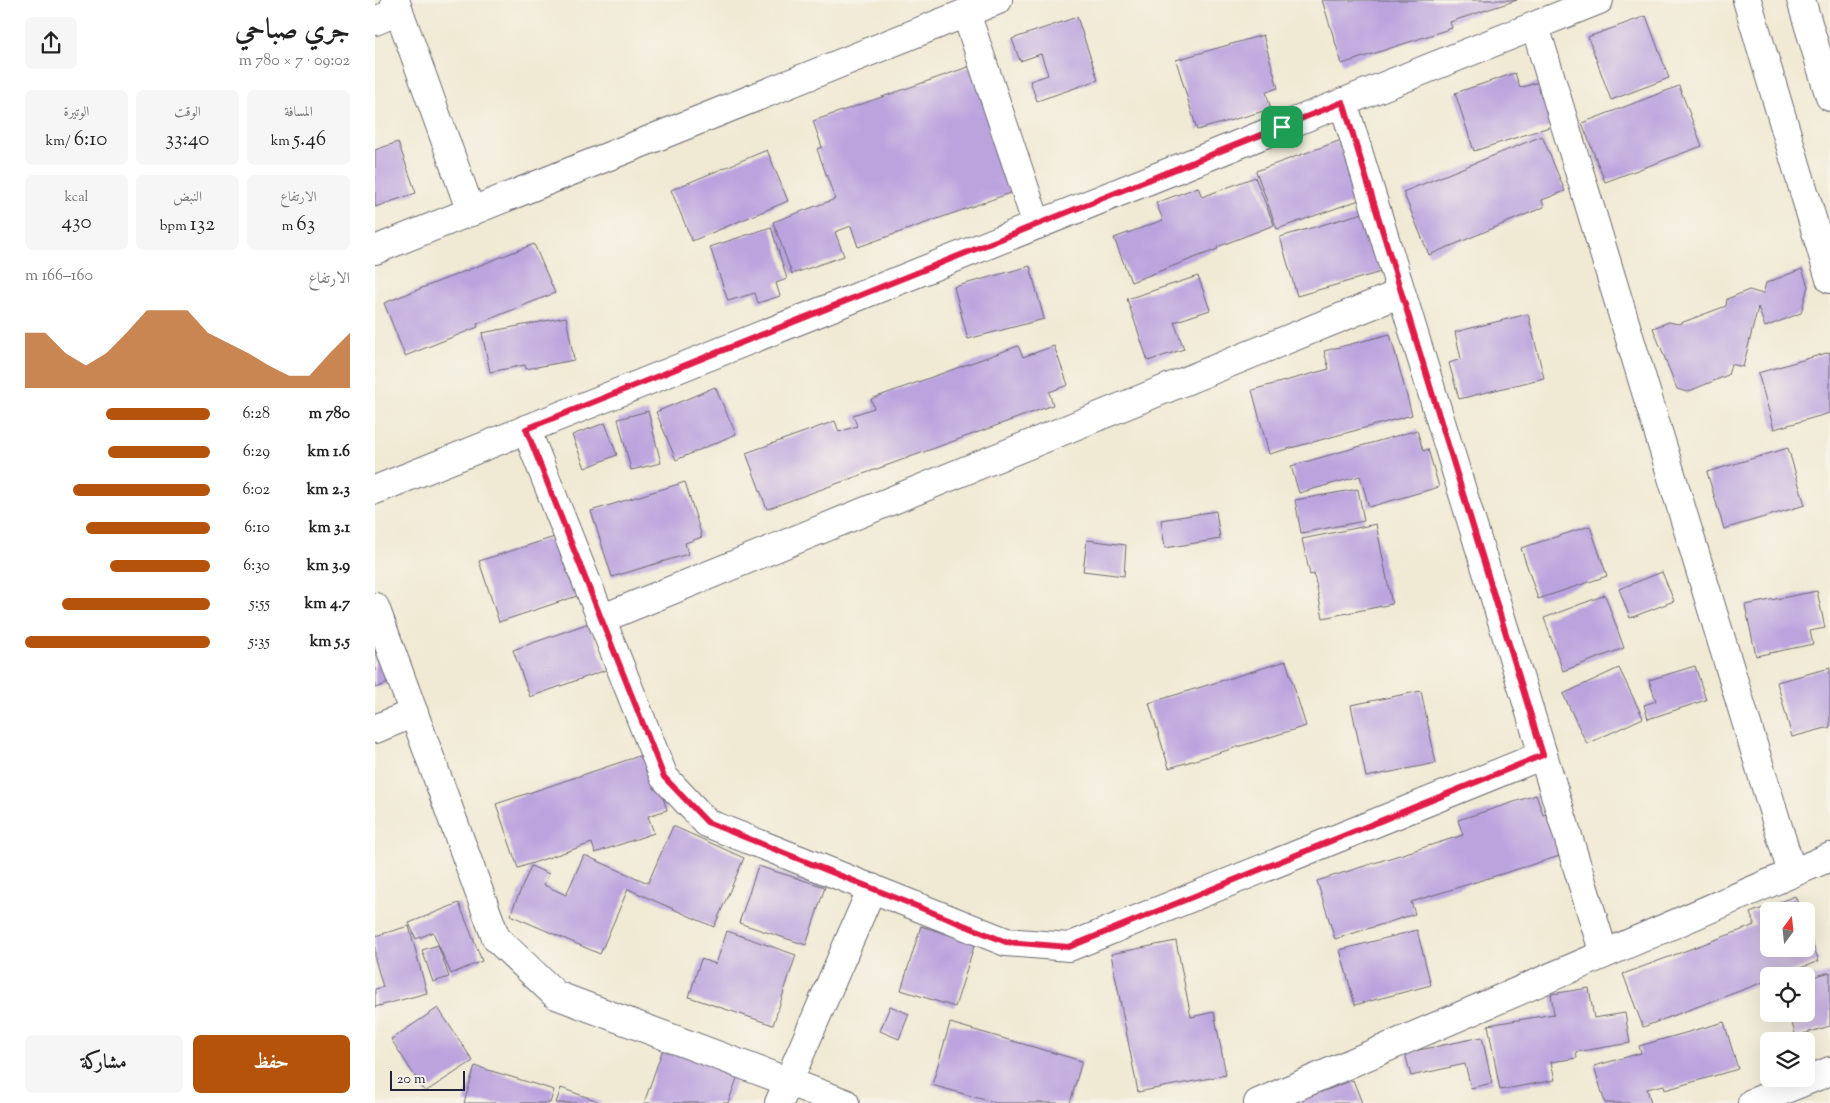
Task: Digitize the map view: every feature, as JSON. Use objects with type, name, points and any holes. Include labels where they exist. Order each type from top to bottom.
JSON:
[{"type":"street","points":[[375,250],[998,0]]},
{"type":"street","points":[[375,490],[1599,0]]},
{"type":"street","points":[[1747,0],[1830,279]]},
{"type":"street","points":[[1801,0],[1830,97]]},
{"type":"street","points":[[389,10],[471,212]]},
{"type":"street","points":[[966,13],[1037,225]]},
{"type":"street","points":[[1535,26],[1792,873]]},
{"type":"street","points":[[1343,102],[1604,954]]},
{"type":"street","points":[[601,619],[1401,292]]},
{"type":"street","points":[[526,429],[664,777],[707,822],[1006,942],[1069,947],[1543,755]]},
{"type":"street","points":[[375,607],[496,938],[556,995],[784,1092],[845,1103]]},
{"type":"street","points":[[375,730],[414,713]]},
{"type":"street","points":[[1258,1103],[1830,857]]},
{"type":"street","points":[[784,1092],[872,888]]},
{"type":"street","points":[[1752,1103],[1830,1071]]},
{"type":"building","points":[[1322,0],[1517,0],[1450,22],[1452,28],[1342,64]]},
{"type":"building","points":[[1646,16],[1669,78],[1611,100],[1588,37]]},
{"type":"building","points":[[1077,17],[1098,80],[1037,101],[1030,81],[1048,75],[1041,54],[1020,61],[1012,39]]},
{"type":"building","points":[[1263,35],[1278,88],[1266,92],[1271,109],[1197,130],[1176,60]]},
{"type":"building","points":[[971,66],[1016,191],[858,247],[851,226],[835,232],[844,256],[792,274],[773,222],[835,199],[817,149],[822,147],[813,121]]},
{"type":"building","points":[[1515,73],[1520,88],[1548,79],[1562,123],[1474,151],[1455,93]]},
{"type":"building","points":[[1679,86],[1702,146],[1605,182],[1582,123]]},
{"type":"building","points":[[1542,136],[1565,191],[1542,200],[1544,207],[1429,255],[1403,192]]},
{"type":"building","points":[[1344,139],[1365,198],[1277,229],[1256,171]]},
{"type":"building","points":[[398,142],[416,193],[375,207],[375,150]]},
{"type":"building","points":[[767,150],[788,201],[692,241],[671,190]]},
{"type":"building","points":[[1255,177],[1274,225],[1217,247],[1218,249],[1131,282],[1114,238],[1163,220],[1156,203],[1198,187],[1202,197]]},
{"type":"building","points":[[1363,213],[1381,272],[1297,296],[1280,237]]},
{"type":"building","points":[[771,227],[787,279],[776,283],[780,296],[758,303],[755,293],[728,301],[710,247]]},
{"type":"building","points":[[534,244],[555,293],[477,324],[478,327],[405,356],[384,303]]},
{"type":"building","points":[[1030,266],[1044,319],[968,339],[954,287]]},
{"type":"building","points":[[1802,269],[1808,286],[1801,313],[1765,327],[1758,307],[1743,367],[1731,364],[1728,375],[1687,392],[1677,389],[1653,328],[1669,322],[1678,324],[1726,306],[1727,299],[1749,290],[1763,294],[1766,283]]},
{"type":"building","points":[[1198,276],[1210,310],[1174,322],[1184,349],[1148,361],[1127,299]]},
{"type":"building","points":[[1528,314],[1544,378],[1459,399],[1449,363],[1461,359],[1455,332]]},
{"type":"building","points":[[566,317],[574,360],[526,369],[525,365],[490,372],[482,333]]},
{"type":"building","points":[[1390,334],[1412,415],[1269,454],[1252,390],[1329,369],[1324,351]]},
{"type":"building","points":[[1018,346],[1023,357],[1054,346],[1068,385],[1049,392],[1053,405],[767,509],[746,453],[835,421],[839,432],[857,426],[853,415],[874,408],[871,399]]},
{"type":"building","points":[[1830,352],[1830,413],[1774,429],[1758,373]]},
{"type":"building","points":[[715,387],[736,434],[676,460],[656,412]]},
{"type":"building","points":[[648,411],[661,463],[631,470],[618,419]]},
{"type":"building","points":[[605,423],[617,455],[585,468],[572,435]]},
{"type":"building","points":[[1417,430],[1423,451],[1428,449],[1439,487],[1369,507],[1360,476],[1299,493],[1291,466]]},
{"type":"building","points":[[1788,448],[1805,505],[1724,529],[1707,472]]},
{"type":"building","points":[[685,482],[702,537],[685,543],[688,554],[612,577],[591,511]]},
{"type":"building","points":[[1358,489],[1364,521],[1301,533],[1295,500]]},
{"type":"building","points":[[1216,511],[1220,539],[1165,548],[1161,520]]},
{"type":"building","points":[[1376,524],[1392,604],[1323,618],[1314,574],[1310,575],[1302,539]]},
{"type":"building","points":[[1590,526],[1607,576],[1538,599],[1521,548]]},
{"type":"building","points":[[561,535],[580,595],[499,622],[479,561]]},
{"type":"building","points":[[1087,540],[1126,545],[1124,576],[1083,571]]},
{"type":"building","points":[[1662,572],[1674,601],[1630,618],[1619,589]]},
{"type":"building","points":[[1817,591],[1825,628],[1810,631],[1813,644],[1756,656],[1745,605]]},
{"type":"building","points":[[1605,595],[1624,648],[1563,671],[1544,618]]},
{"type":"building","points":[[589,623],[606,670],[530,697],[513,650]]},
{"type":"building","points":[[375,647],[389,683],[375,688]]},
{"type":"building","points":[[1286,661],[1306,726],[1169,768],[1149,703]]},
{"type":"building","points":[[1695,666],[1706,700],[1648,719],[1644,705],[1656,701],[1649,680]]},
{"type":"building","points":[[1619,668],[1643,718],[1587,744],[1563,694]]},
{"type":"building","points":[[1830,668],[1830,727],[1792,737],[1777,682]]},
{"type":"building","points":[[1421,691],[1436,763],[1366,777],[1351,705]]},
{"type":"building","points":[[648,753],[667,810],[648,816],[654,833],[595,853],[592,843],[518,868],[496,804]]},
{"type":"building","points":[[1536,795],[1543,815],[1550,813],[1563,855],[1411,902],[1415,914],[1335,939],[1317,881],[1463,835],[1458,820]]},
{"type":"building","points":[[673,826],[744,858],[714,927],[628,889],[600,954],[510,915],[531,866],[549,874],[544,885],[566,895],[584,855],[648,883]]},
{"type":"building","points":[[758,866],[825,887],[806,945],[739,923]]},
{"type":"building","points":[[1795,896],[1797,902],[1779,902]]},
{"type":"building","points":[[459,903],[482,961],[451,974],[433,932],[416,939],[409,923]]},
{"type":"building","points":[[1760,909],[1760,958],[1815,958],[1815,951],[1819,961],[1803,967],[1760,967],[1760,983],[1643,1027],[1623,974],[1755,925],[1750,913]]},
{"type":"building","points":[[409,926],[427,993],[375,1007],[375,989],[383,987],[375,959],[375,936]]},
{"type":"building","points":[[921,926],[975,943],[955,1007],[901,990]]},
{"type":"building","points":[[1417,930],[1431,985],[1355,1005],[1340,950]]},
{"type":"building","points":[[727,931],[796,955],[773,1025],[689,997],[701,959],[716,964]]},
{"type":"building","points":[[1176,941],[1191,1017],[1214,1012],[1226,1075],[1138,1092],[1111,954]]},
{"type":"building","points":[[438,945],[449,977],[433,982],[422,950]]},
{"type":"building","points":[[1830,972],[1830,1026],[1810,1032],[1795,1032],[1792,1022],[1815,1022],[1815,976]]},
{"type":"building","points":[[1589,988],[1594,1018],[1625,1013],[1630,1043],[1576,1052],[1577,1058],[1551,1062],[1555,1080],[1500,1090],[1488,1025],[1554,1014],[1551,994]]},
{"type":"building","points":[[890,1006],[909,1014],[899,1039],[880,1031]]},
{"type":"building","points":[[438,1008],[473,1061],[425,1092],[391,1039]]},
{"type":"building","points":[[1724,1022],[1738,1069],[1665,1090],[1664,1085],[1647,1089],[1651,1103],[1605,1103],[1594,1066],[1641,1053],[1639,1046]]},
{"type":"building","points":[[950,1023],[1082,1061],[1070,1103],[996,1103],[932,1085]]},
{"type":"building","points":[[1482,1037],[1492,1083],[1471,1088],[1465,1064],[1411,1076],[1405,1053]]},
{"type":"building","points":[[664,1046],[739,1073],[728,1103],[644,1103]]},
{"type":"building","points":[[475,1066],[554,1090],[550,1103],[464,1103]]},
{"type":"building","points":[[1353,1080],[1362,1103],[1292,1103]]},
{"type":"building","points":[[561,1088],[603,1103],[556,1103]]},
{"type":"route","points":[[1343,102],[1543,755],[1069,947],[1006,942],[707,822],[664,777],[526,429],[1282,127],[1343,102]]}]
